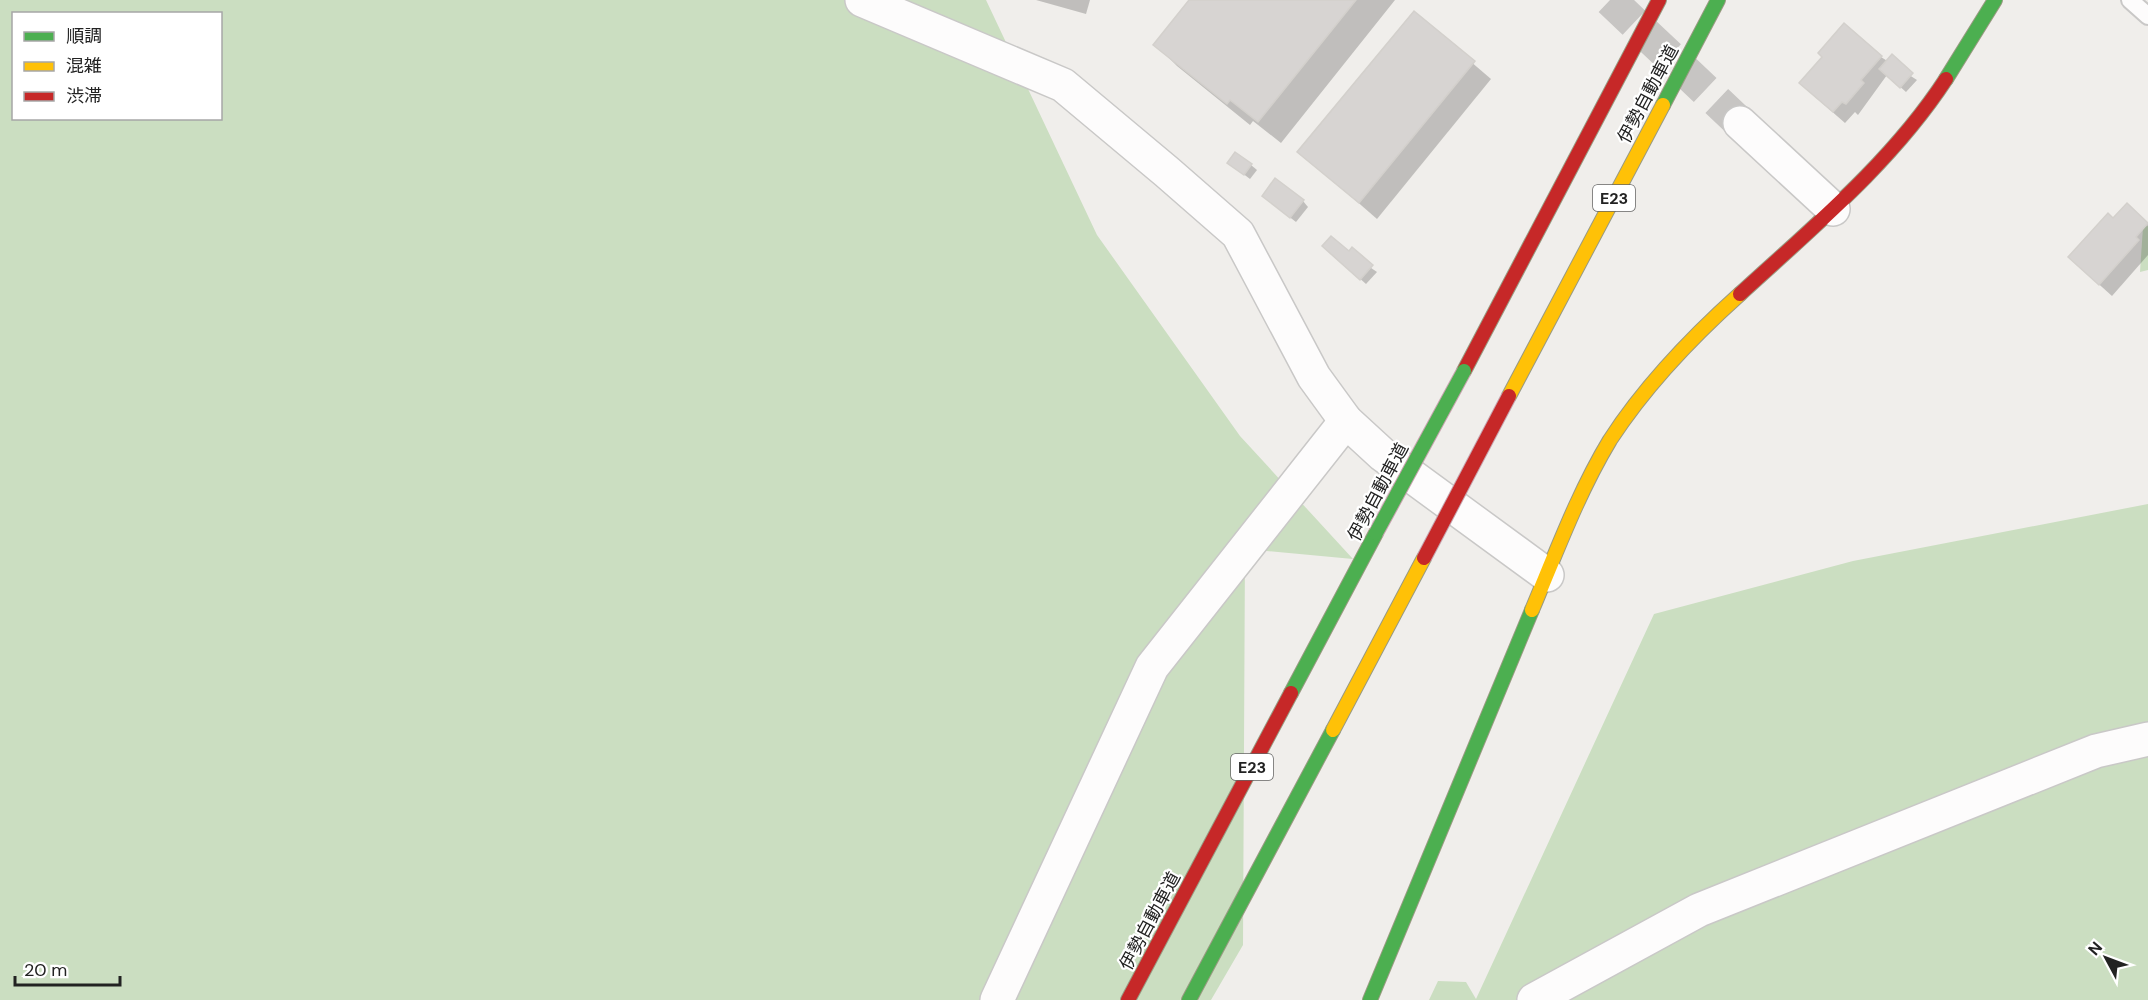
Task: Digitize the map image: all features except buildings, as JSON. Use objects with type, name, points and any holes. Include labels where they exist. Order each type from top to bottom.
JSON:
[{"type":"main road","name":"伊勢自動車道","points":[[1128,1000],[1659,0]]},
{"type":"main road","name":"伊勢自動車道","points":[[1189,1000],[1718,0]]},
{"type":"main road","points":[[1370,1000],[1546,575],[1590,476],[1634,405],[1709,322],[1833,209],[1905,132],[1944,82],[1995,0]]},
{"type":"street","points":[[862,0],[1063,85],[1167,172],[1238,234],[1314,377],[1346,421],[1383,455],[1546,575]]},
{"type":"street","points":[[1740,123],[1833,209]]},
{"type":"street","points":[[997,1000],[1152,667],[1346,421]]},
{"type":"street","points":[[1534,1000],[1699,910],[2096,751],[2148,739]]},
{"type":"lane","points":[[2130,0],[2148,16]]},
{"type":"green space","points":[[0,0],[986,0],[1097,235],[1240,436],[1353,559],[1245,549],[1243,945],[1211,1000],[0,1000]]},
{"type":"green space","points":[[2148,226],[2148,270],[2140,272],[2143,227]]},
{"type":"green space","points":[[2148,504],[2148,1000],[1429,1000],[1438,981],[1466,982],[1476,999],[1654,614],[1853,561]]},
{"type":"tunnel","points":[[1610,0],[1740,123]]},
{"type":"traffic: fast","points":[[1663,105],[1718,0]]},
{"type":"traffic: fast","points":[[1946,79],[1995,0]]},
{"type":"traffic: fast","points":[[1376,533],[1464,371]]},
{"type":"traffic: fast","points":[[1291,693],[1376,533]]},
{"type":"traffic: fast","points":[[1370,1000],[1532,610]]},
{"type":"traffic: fast","points":[[1189,1000],[1333,730]]},
{"type":"traffic: slow","points":[[1509,396],[1663,105]]},
{"type":"traffic: slow","points":[[1532,610],[1578,502],[1610,440],[1638,400],[1670,363],[1740,294]]},
{"type":"traffic: slow","points":[[1333,730],[1424,558]]},
{"type":"traffic: jam","points":[[1464,371],[1659,0]]},
{"type":"traffic: jam","points":[[1740,294],[1823,219],[1876,166],[1925,109],[1946,79]]},
{"type":"traffic: jam","points":[[1424,558],[1509,396]]},
{"type":"traffic: jam","points":[[1128,1000],[1291,693]]}]
